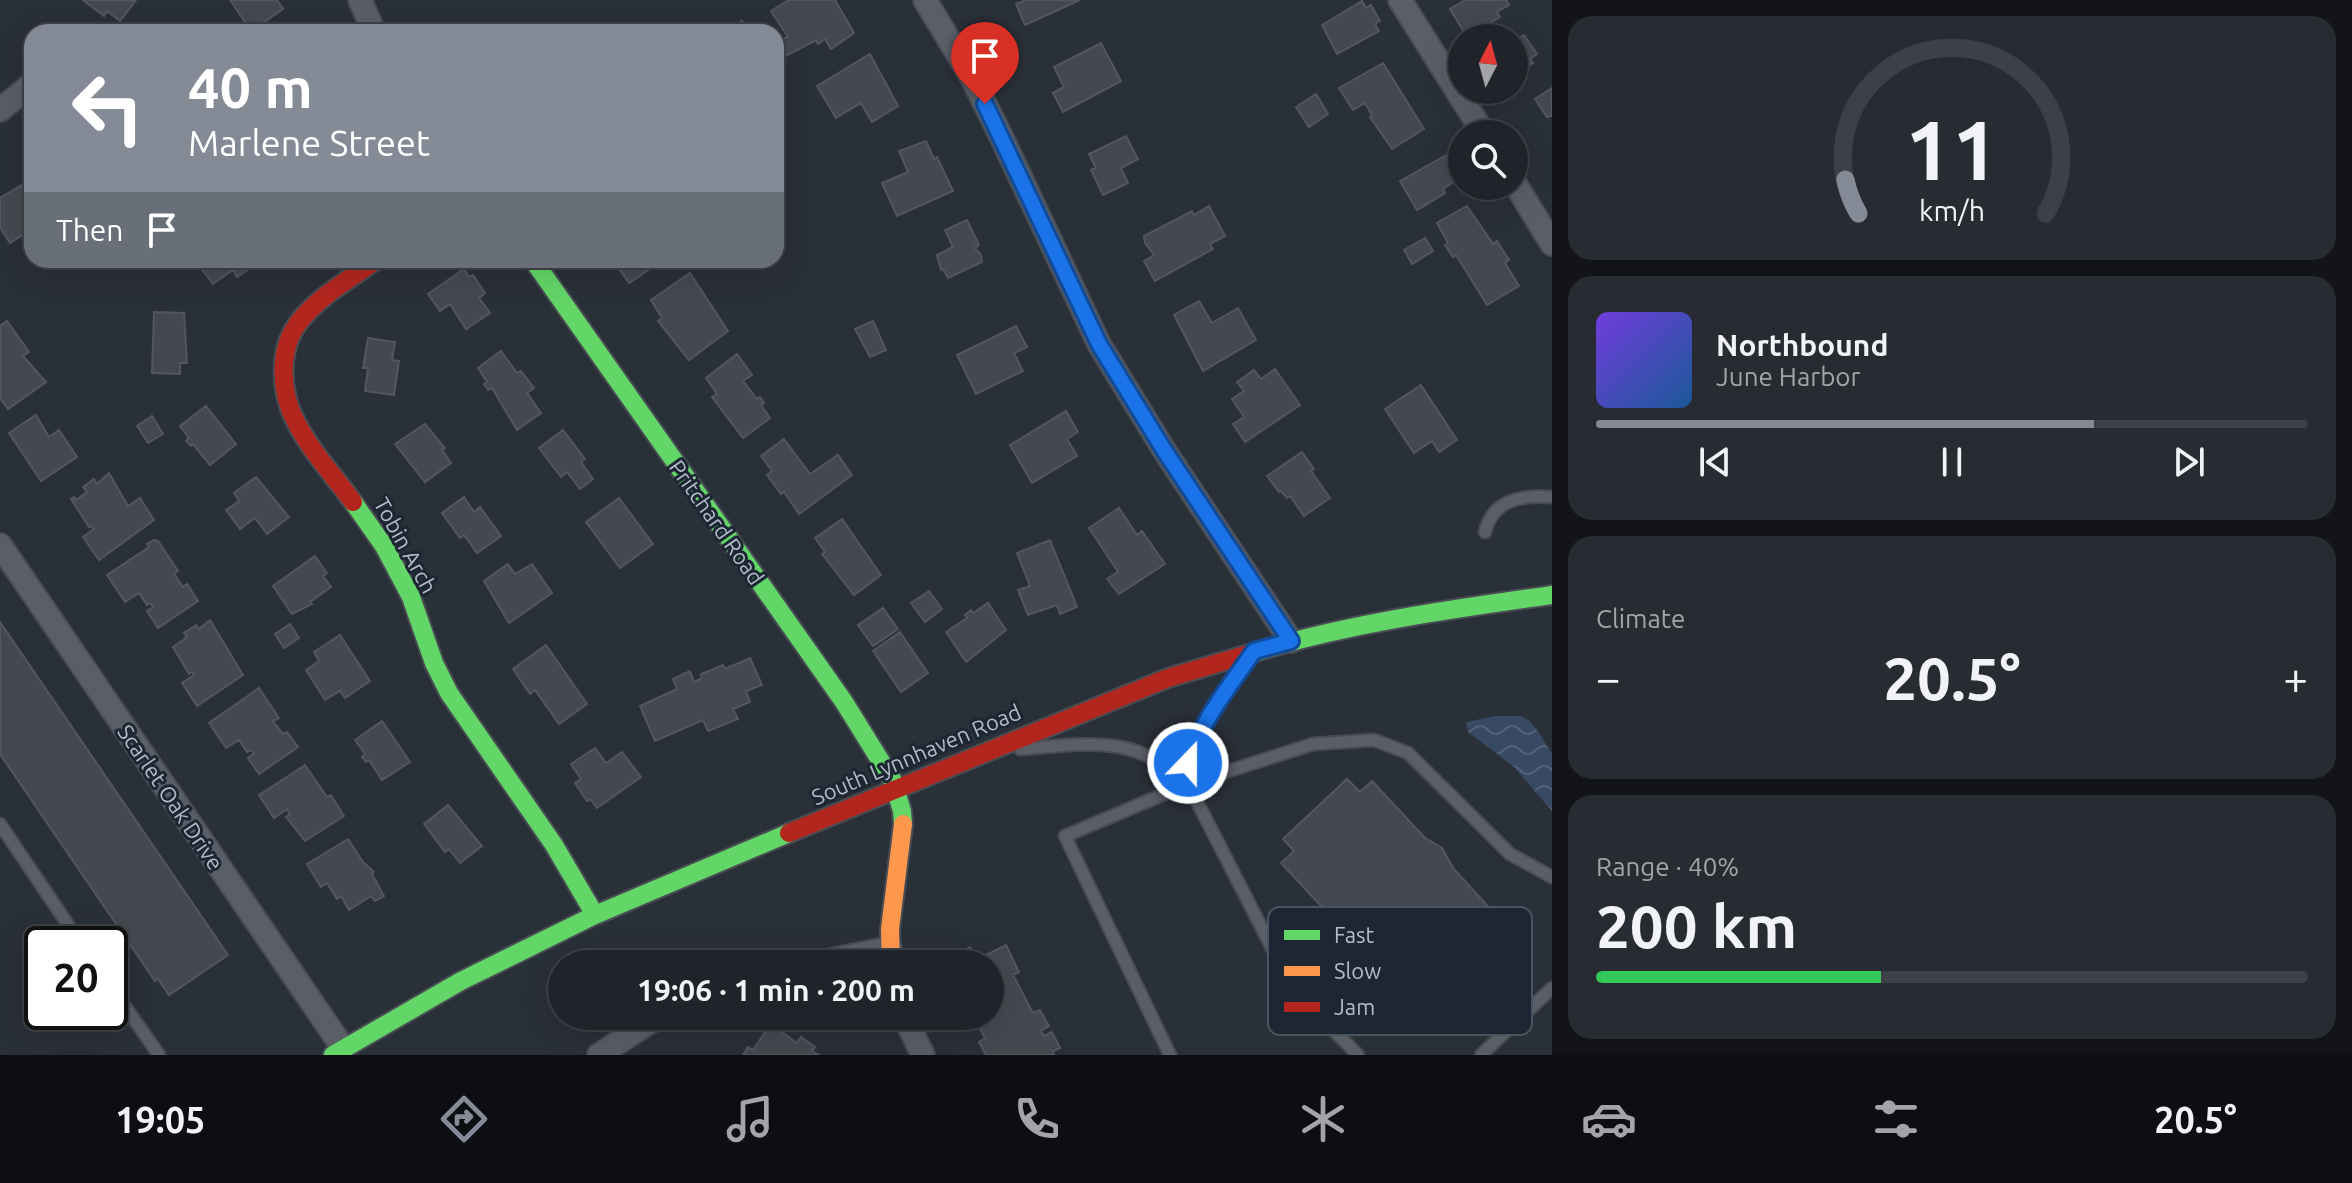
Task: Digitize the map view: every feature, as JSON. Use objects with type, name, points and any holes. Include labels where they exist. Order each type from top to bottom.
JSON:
[{"type":"street","points":[[360,0],[370,24]]},
{"type":"street","points":[[925,0],[971,76],[1099,344],[1164,450],[1291,641]]},
{"type":"street","points":[[1400,0],[1475,120]]},
{"type":"street","points":[[0,110],[24,90]]},
{"type":"street","points":[[1525,200],[1552,244]]},
{"type":"street","name":"Tobin Arch","points":[[365,268],[306,310],[293,329],[285,350],[282,373],[287,400],[295,421],[384,546],[411,597],[434,663],[449,693],[554,845],[595,915]]},
{"type":"street","name":"Pritchard Road","points":[[539,268],[844,702],[896,788]]},
{"type":"street","name":"Scarlet Oak Drive","points":[[0,545],[338,1051]]},
{"type":"street","name":"South Lynnhaven Road","points":[[338,1051],[461,981],[595,915],[1168,678],[1291,641],[1440,611],[1552,595]]},
{"type":"street","points":[[890,950],[903,831],[896,788]]},
{"type":"street","points":[[599,1055],[637,1030]]},
{"type":"street","points":[[911,1030],[923,1055]]},
{"type":"lane","points":[[1485,532],[1488,516],[1501,505],[1528,496],[1552,497]]},
{"type":"lane","points":[[1188,784],[1188,763],[1195,739],[1254,651]]},
{"type":"lane","points":[[1170,1055],[1065,836],[1188,784],[1313,744],[1374,740],[1408,753],[1510,854],[1552,877]]},
{"type":"lane","points":[[986,752],[1063,746],[1124,746],[1168,764],[1188,784],[1268,940]]},
{"type":"lane","points":[[0,824],[69,926]]},
{"type":"lane","points":[[1532,1007],[1552,988]]},
{"type":"lane","points":[[128,1011],[159,1055]]},
{"type":"lane","points":[[1338,1035],[1358,1055]]},
{"type":"lane","points":[[1481,1055],[1502,1035]]},
{"type":"water","points":[[1496,716],[1521,716],[1530,721],[1552,754],[1552,811],[1513,766],[1468,732],[1466,722]]},
{"type":"building","points":[[83,0],[136,0],[120,21],[107,11],[104,16]]},
{"type":"building","points":[[230,0],[277,0],[283,9],[261,24],[246,24]]},
{"type":"building","points":[[789,0],[835,0],[854,33],[831,49],[825,39],[818,44],[816,40],[784,57],[784,38],[788,37],[784,24],[780,24],[771,11]]},
{"type":"building","points":[[1026,0],[1080,0],[1025,25],[1016,4]]},
{"type":"building","points":[[1465,0],[1506,0],[1509,5],[1497,12],[1500,17],[1488,24],[1459,24],[1450,9]]},
{"type":"building","points":[[1362,1],[1366,8],[1371,5],[1380,21],[1375,24],[1379,31],[1337,54],[1322,25]]},
{"type":"building","points":[[1528,41],[1537,54],[1530,59],[1533,63],[1528,66]]},
{"type":"building","points":[[1101,43],[1121,81],[1063,112],[1053,93],[1064,87],[1054,67]]},
{"type":"building","points":[[870,54],[898,106],[872,122],[861,103],[836,118],[817,86]]},
{"type":"building","points":[[1383,63],[1424,129],[1392,149],[1370,117],[1372,115],[1365,103],[1353,110],[1339,88]]},
{"type":"building","points":[[1552,88],[1552,116],[1547,117],[1535,99]]},
{"type":"building","points":[[1316,94],[1328,114],[1309,127],[1296,107]]},
{"type":"building","points":[[1126,136],[1138,159],[1121,168],[1128,183],[1103,195],[1091,170],[1096,168],[1089,154]]},
{"type":"building","points":[[926,141],[953,191],[897,216],[882,183],[908,172],[899,151]]},
{"type":"building","points":[[1448,154],[1448,186],[1443,189],[1445,193],[1417,210],[1400,181]]},
{"type":"building","points":[[24,184],[24,234],[10,243],[0,227],[0,198]]},
{"type":"building","points":[[1209,206],[1225,236],[1210,244],[1213,249],[1155,281],[1144,261],[1154,255],[1144,236],[1192,211],[1194,215]]},
{"type":"building","points":[[1467,206],[1493,244],[1497,241],[1509,260],[1505,263],[1519,286],[1487,305],[1456,255],[1453,257],[1445,245],[1448,243],[1437,223]]},
{"type":"building","points":[[967,220],[979,245],[975,248],[982,262],[948,278],[941,270],[937,255],[953,247],[945,230]]},
{"type":"building","points":[[1425,238],[1433,251],[1412,264],[1404,250]]},
{"type":"building","points":[[201,268],[250,268],[237,277],[233,270],[213,284]]},
{"type":"building","points":[[619,268],[651,268],[629,283]]},
{"type":"building","points":[[464,269],[469,277],[473,275],[485,293],[479,298],[490,313],[466,329],[450,304],[440,311],[428,294]]},
{"type":"building","points":[[690,273],[728,331],[689,360],[658,321],[662,318],[651,300]]},
{"type":"building","points":[[1199,301],[1212,323],[1238,308],[1256,340],[1203,371],[1174,315]]},
{"type":"building","points":[[154,312],[184,313],[187,363],[180,363],[180,374],[152,373]]},
{"type":"building","points":[[7,321],[29,352],[23,356],[46,382],[8,409],[0,398],[0,326]]},
{"type":"building","points":[[873,321],[886,350],[870,357],[855,329]]},
{"type":"building","points":[[1016,326],[1027,347],[1014,353],[1023,371],[976,394],[957,355]]},
{"type":"building","points":[[368,338],[395,342],[392,360],[399,361],[394,395],[365,391],[368,368],[363,368]]},
{"type":"building","points":[[501,351],[517,373],[521,371],[534,388],[527,393],[541,413],[517,430],[492,388],[488,390],[484,384],[487,382],[478,368]]},
{"type":"building","points":[[737,354],[752,375],[743,381],[757,399],[760,397],[764,403],[761,405],[770,418],[743,438],[712,397],[717,394],[706,378]]},
{"type":"building","points":[[1275,369],[1300,405],[1245,442],[1233,424],[1244,417],[1232,399],[1244,391],[1237,382],[1254,370],[1261,379]]},
{"type":"building","points":[[1421,385],[1457,440],[1439,452],[1432,441],[1414,453],[1385,409]]},
{"type":"building","points":[[206,406],[236,444],[210,465],[193,444],[191,446],[186,441],[189,438],[180,426]]},
{"type":"building","points":[[1066,411],[1078,432],[1067,439],[1077,456],[1032,483],[1010,445]]},
{"type":"building","points":[[36,415],[49,437],[59,430],[77,457],[41,481],[9,433]]},
{"type":"building","points":[[152,416],[163,434],[148,443],[137,426]]},
{"type":"building","points":[[425,424],[445,448],[442,450],[451,463],[425,482],[395,444]]},
{"type":"building","points":[[563,430],[585,459],[581,462],[593,479],[580,489],[567,472],[561,477],[539,448]]},
{"type":"building","points":[[784,439],[810,474],[838,455],[852,475],[799,514],[767,475],[772,471],[761,456]]},
{"type":"building","points":[[1302,452],[1330,498],[1304,516],[1290,496],[1287,498],[1279,492],[1267,476]]},
{"type":"building","points":[[109,473],[128,506],[140,498],[154,520],[99,560],[83,537],[94,529],[89,527],[71,499],[74,497],[76,500],[87,492],[83,487],[94,479],[97,484]]},
{"type":"building","points":[[256,477],[289,517],[267,534],[255,518],[240,529],[226,510],[239,501],[234,493]]},
{"type":"building","points":[[464,497],[474,512],[480,507],[501,536],[477,553],[464,535],[460,538],[442,513]]},
{"type":"building","points":[[619,498],[653,544],[620,568],[586,522]]},
{"type":"building","points":[[1119,508],[1137,535],[1142,531],[1165,564],[1119,594],[1107,579],[1118,572],[1089,528]]},
{"type":"building","points":[[842,519],[881,575],[854,595],[822,554],[825,552],[815,538]]},
{"type":"building","points":[[1050,540],[1077,607],[1060,614],[1057,605],[1028,615],[1018,590],[1030,586],[1017,553]]},
{"type":"building","points":[[158,541],[178,571],[174,574],[183,587],[187,584],[198,601],[158,628],[147,611],[153,607],[150,603],[147,605],[139,593],[125,602],[107,575],[149,547],[147,544]]},
{"type":"building","points":[[315,556],[327,573],[323,576],[331,587],[310,602],[312,604],[292,614],[273,586]]},
{"type":"building","points":[[508,564],[515,574],[532,564],[552,593],[509,623],[484,581]]},
{"type":"building","points":[[929,591],[942,609],[925,622],[911,603]]},
{"type":"building","points":[[988,603],[1006,630],[966,662],[946,632],[967,618],[965,615],[971,610],[973,613]]},
{"type":"building","points":[[883,608],[898,629],[873,646],[858,625]]},
{"type":"building","points":[[210,620],[243,675],[197,706],[182,683],[194,675],[192,672],[189,674],[173,647],[187,637],[184,633],[196,625],[199,629]]},
{"type":"building","points":[[0,622],[228,955],[169,995],[158,979],[155,981],[128,941],[128,926],[117,926],[0,754]]},
{"type":"building","points":[[290,624],[299,638],[284,648],[275,634]]},
{"type":"building","points":[[900,632],[928,673],[901,692],[873,651]]},
{"type":"building","points":[[340,635],[370,681],[345,698],[340,691],[325,700],[306,670],[319,661],[314,652]]},
{"type":"building","points":[[546,645],[587,704],[559,724],[535,690],[530,694],[513,669]]},
{"type":"building","points":[[750,658],[762,685],[746,691],[750,702],[733,709],[738,719],[708,731],[703,720],[655,741],[640,706],[677,689],[673,679],[690,671],[694,682],[702,678],[701,674],[723,665],[725,669]]},
{"type":"building","points":[[259,688],[279,718],[273,721],[283,734],[287,732],[298,747],[259,774],[248,758],[254,753],[251,750],[247,752],[239,740],[226,748],[209,723]]},
{"type":"building","points":[[382,721],[410,762],[382,780],[369,760],[366,762],[362,757],[365,754],[355,740]]},
{"type":"building","points":[[595,748],[606,763],[622,752],[641,777],[597,808],[590,799],[587,801],[575,783],[581,779],[571,764]]},
{"type":"building","points":[[305,765],[327,797],[331,795],[344,816],[305,841],[286,817],[290,814],[287,809],[274,818],[259,795]]},
{"type":"building","points":[[1347,779],[1360,792],[1372,781],[1425,838],[1442,848],[1453,868],[1489,907],[1322,907],[1281,863],[1294,851],[1283,839]]},
{"type":"building","points":[[448,805],[482,846],[460,863],[449,849],[445,852],[424,824]]},
{"type":"building","points":[[348,839],[363,862],[374,872],[372,874],[384,896],[375,901],[371,896],[349,910],[341,896],[337,899],[327,883],[321,887],[307,864]]},
{"type":"building","points":[[1006,945],[1019,972],[1013,975],[1033,1013],[1040,1010],[1049,1026],[1041,1031],[1044,1036],[1052,1032],[1060,1048],[1053,1051],[1054,1055],[986,1055],[979,1042],[985,1038],[981,1030],[1004,1030],[1004,950],[996,950]]},
{"type":"building","points":[[767,1030],[779,1030],[797,1043],[801,1037],[815,1047],[812,1051],[819,1055],[743,1055],[748,1047],[753,1050]]},
{"type":"traffic: fast","points":[[539,268],[844,702],[893,781],[903,824]]},
{"type":"traffic: fast","points":[[353,502],[384,546],[411,597],[434,663],[449,693],[554,845],[595,915]]},
{"type":"traffic: fast","points":[[1255,652],[1365,625],[1552,595]]},
{"type":"traffic: fast","points":[[333,1055],[461,981],[595,915],[789,833]]},
{"type":"traffic: slow","points":[[891,950],[890,929],[903,824]]},
{"type":"traffic: jam","points":[[353,502],[315,453],[296,422],[287,398],[284,371],[287,345],[299,322],[325,296],[365,268]]},
{"type":"traffic: jam","points":[[789,833],[1168,678],[1255,652]]},
{"type":"route","points":[[985,104],[1099,344],[1164,450],[1291,641],[1254,651],[1205,721],[1195,739],[1188,763]]}]
